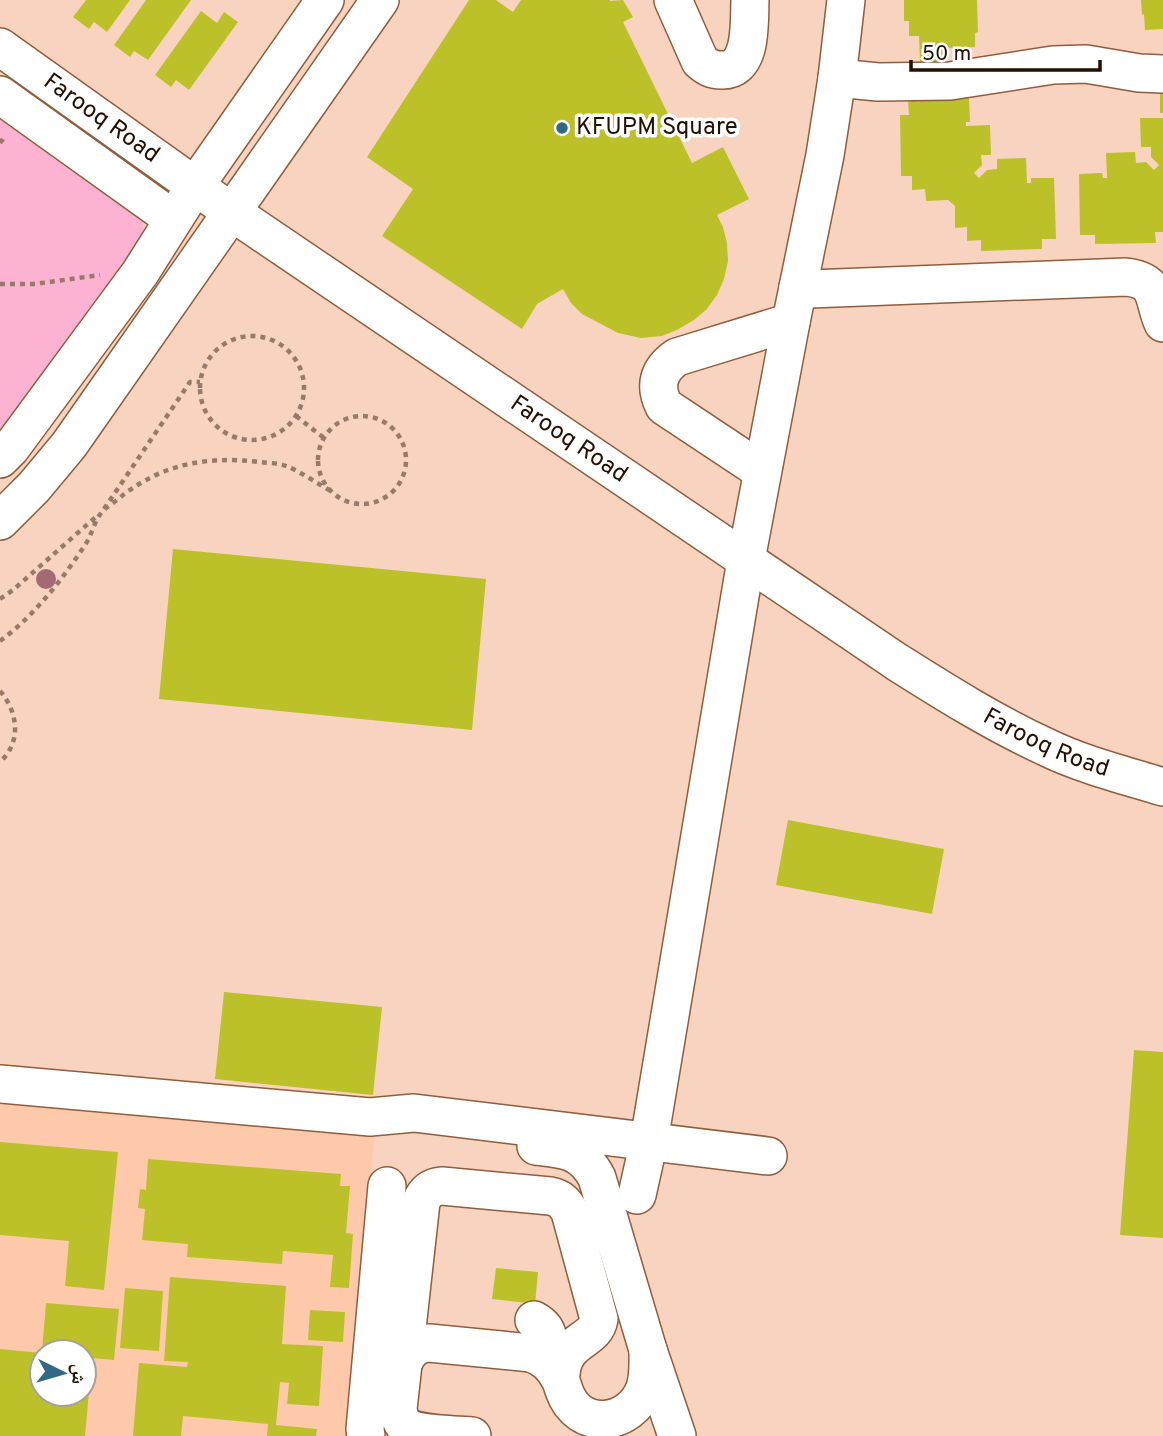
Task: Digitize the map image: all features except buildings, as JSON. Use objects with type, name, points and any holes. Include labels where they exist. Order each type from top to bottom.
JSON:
[{"type":"street","points":[[0,459],[11,448],[140,273],[195,186],[326,0]]},
{"type":"street","points":[[0,521],[34,487],[69,445],[380,0]]},
{"type":"street","points":[[673,0],[700,61],[707,68],[727,71],[743,59],[747,47],[750,0]]},
{"type":"street","points":[[637,1195],[649,1141],[762,471],[825,155],[846,0]]},
{"type":"street","name":"Farooq Road","points":[[0,47],[233,213],[972,710],[1048,748],[1163,787]]},
{"type":"street","points":[[837,78],[878,82],[950,81],[1068,64],[1163,74]]},
{"type":"street","points":[[0,95],[173,219]]},
{"type":"street","points":[[762,471],[664,407],[659,395],[662,371],[677,357],[794,305],[822,289],[1126,277],[1144,282],[1150,288],[1155,295],[1163,323]]},
{"type":"street","points":[[0,1084],[370,1117],[414,1113],[768,1156]]},
{"type":"street","points":[[370,1117],[416,1131],[565,1149],[592,1167],[601,1188],[648,1350],[677,1436]]},
{"type":"street","points":[[366,1436],[387,1186]]},
{"type":"street","points":[[471,1436],[414,1430],[402,1423],[398,1409],[421,1202],[428,1190],[442,1186],[550,1196],[565,1203],[570,1212],[599,1319],[595,1330],[567,1353],[560,1379]]},
{"type":"street","points":[[403,1363],[414,1347],[421,1343],[532,1337],[541,1357],[560,1379],[566,1397],[574,1407],[593,1419],[607,1421],[620,1417],[632,1408],[641,1396],[648,1372],[648,1350]]},
{"type":"path","points":[[0,284],[35,284],[91,275],[140,273]]},
{"type":"path","points":[[258,335],[274,339],[288,349],[298,362],[304,377],[305,393],[296,416],[279,434],[247,440],[231,436],[217,427],[207,414],[201,399],[200,382],[204,366],[226,342],[242,336],[258,335]]},
{"type":"path","points":[[0,641],[27,618],[51,590],[87,543],[102,512],[190,382],[200,382]]},
{"type":"path","points":[[296,416],[324,438]]},
{"type":"path","points":[[0,599],[132,488],[182,464],[214,460],[286,465],[344,500],[357,504],[384,498],[395,489],[402,478],[405,464],[405,450],[392,427],[380,419],[353,416],[340,421],[329,430],[318,455],[324,482],[333,492]]},
{"type":"path","points":[[0,691],[9,701],[15,716],[15,731],[12,746],[0,762]]},
{"type":"shaded area","points":[[0,108],[139,209],[147,244],[0,449]]},
{"type":"shaded area","points":[[0,1096],[375,1131],[346,1436],[0,1436]]},
{"type":"place","name":"KFUPM Square","points":[[562,128]]}]
